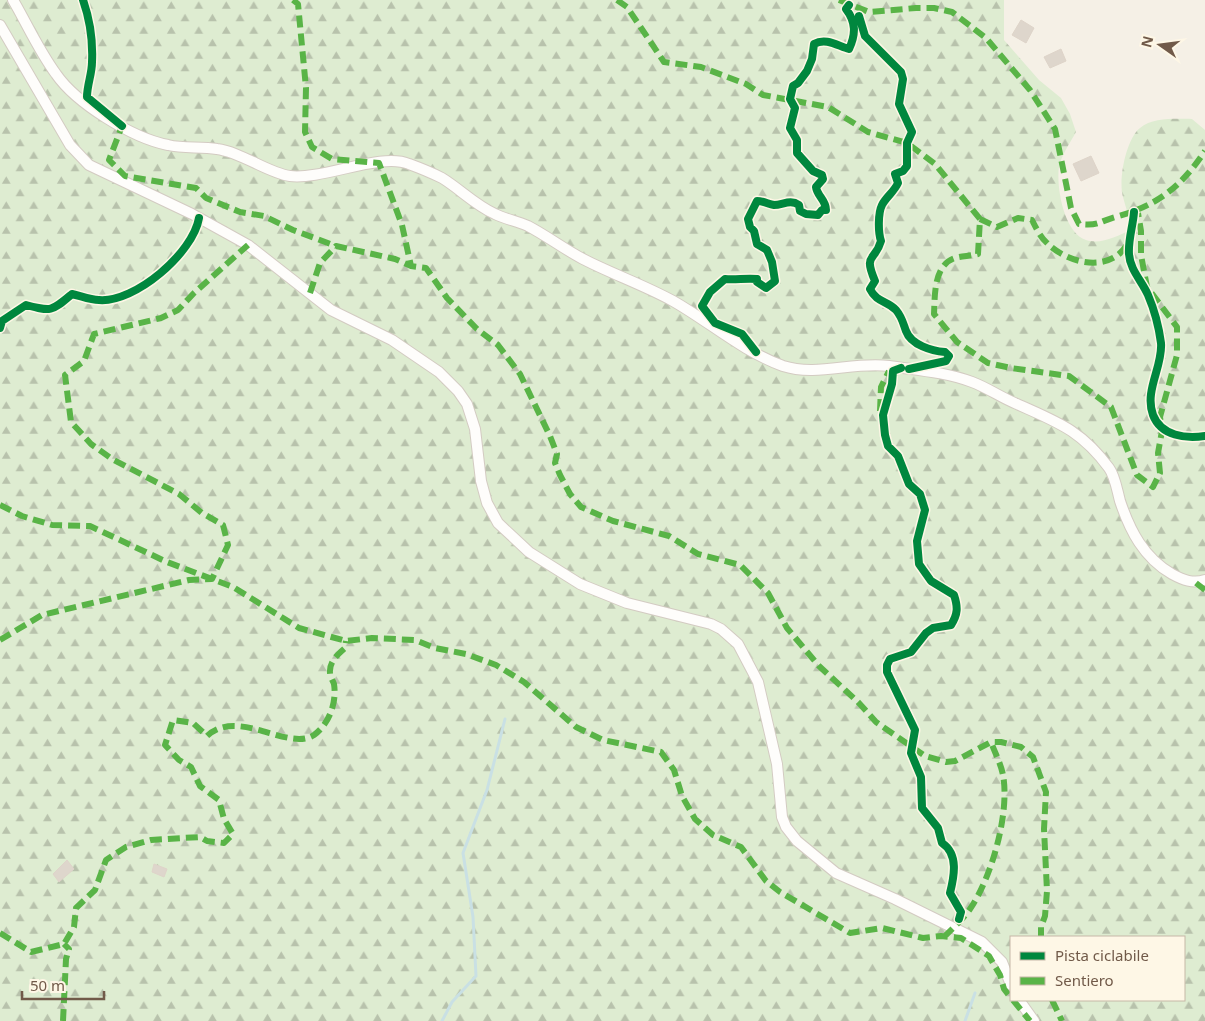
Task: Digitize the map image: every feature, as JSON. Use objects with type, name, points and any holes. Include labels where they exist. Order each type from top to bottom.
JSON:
[{"type":"street","points":[[13,0],[57,76],[92,108],[130,132],[152,141],[172,146],[220,149],[290,176],[347,170],[379,163],[404,162],[444,179],[471,201],[495,214],[527,226],[582,258],[674,302],[724,336],[782,365],[798,369],[819,370],[860,364],[883,365],[953,376],[974,382],[1015,404],[1048,416],[1082,438],[1111,470],[1125,516],[1133,534],[1150,559],[1181,580],[1196,583],[1205,580]]},
{"type":"street","points":[[0,25],[70,145],[89,165],[192,214],[248,245],[331,310],[392,340],[439,372],[458,391],[467,404],[475,429],[481,481],[487,503],[498,523],[528,552],[580,584],[627,603],[711,624],[721,629],[738,644],[758,682],[778,764],[782,816],[786,827],[797,841],[836,873],[894,898],[982,942],[1002,962],[1010,982]]},
{"type":"street","points":[[1020,1001],[1034,1021]]},
{"type":"green space","points":[[0,0],[1004,0],[1004,40],[1039,80],[1061,98],[1070,114],[1076,132],[1059,167],[1060,197],[1072,228],[1078,236],[1092,241],[1109,239],[1131,230],[1123,197],[1122,171],[1127,150],[1135,133],[1140,128],[1145,124],[1158,120],[1192,119],[1205,130],[1205,1021],[0,1021]]},
{"type":"building","points":[[1021,20],[1034,28],[1026,43],[1012,35]]},
{"type":"building","points":[[1061,49],[1066,61],[1050,68],[1044,57]]},
{"type":"building","points":[[1091,156],[1099,173],[1081,181],[1073,164]]},
{"type":"building","points":[[67,860],[74,869],[59,882],[53,874]]},
{"type":"building","points":[[154,864],[167,869],[164,877],[152,872]]},
{"type":"waterway","points":[[442,1021],[452,1002],[476,976],[473,917],[463,853],[487,790],[505,719]]},
{"type":"waterway","points":[[965,1021],[975,993]]},
{"type":"marked path","points":[[293,0],[298,4],[306,88],[305,132],[312,147],[332,159],[379,163],[402,225],[411,266]]},
{"type":"marked path","points":[[617,0],[627,7],[664,62],[701,67],[746,84],[763,95],[828,107],[868,132],[907,143],[935,164],[980,219],[978,254],[955,258],[943,267],[939,274],[935,291],[934,314],[957,342],[988,363],[1069,376],[1111,407],[1137,475],[1153,487],[1160,473],[1158,453],[1162,431],[1160,417],[1177,355],[1177,327],[1147,287],[1141,255],[1141,231],[1138,213]]},
{"type":"marked path","points":[[839,0],[869,12],[916,8],[934,8],[952,12],[986,38],[1030,90],[1055,129],[1071,208],[1079,224],[1098,223],[1156,201],[1187,175],[1205,151]]},
{"type":"marked path","points":[[119,123],[122,126],[109,160],[125,176],[196,188],[206,198],[240,212],[264,216],[293,230],[336,246]]},
{"type":"marked path","points":[[980,219],[997,227],[1018,218],[1032,220],[1043,238],[1056,250],[1066,256],[1089,262],[1111,259],[1120,253],[1128,243]]},
{"type":"marked path","points":[[0,640],[42,615],[189,580],[212,579],[228,545],[223,525],[202,513],[179,494],[112,459],[91,444],[71,422],[65,375],[84,361],[94,334],[161,318],[178,310],[194,293],[248,245]]},
{"type":"marked path","points":[[310,293],[320,263],[336,246],[395,259],[411,266],[426,268],[447,298],[477,329],[498,345],[520,374],[550,436],[557,454],[555,463],[560,475],[570,494],[581,507],[613,521],[669,536],[698,554],[740,565],[768,593],[787,628],[819,666],[858,702],[876,722],[925,756],[946,762],[955,761],[991,742],[1001,742],[1021,747],[1033,757],[1046,792],[1044,829],[1047,891],[1041,936]]},
{"type":"marked path","points":[[880,411],[881,387],[889,371]]},
{"type":"marked path","points":[[0,505],[22,516],[52,525],[90,526],[167,562],[233,587],[299,628],[346,641],[372,638],[415,640],[435,648],[466,654],[496,665],[524,682],[576,727],[603,740],[661,752],[674,770],[682,796],[695,819],[713,835],[741,847],[766,881],[780,892],[850,933],[882,928],[923,938],[941,936],[961,938],[989,956],[1000,975],[1004,989],[1010,997]]},
{"type":"marked path","points":[[1196,583],[1205,590]]},
{"type":"marked path","points":[[0,933],[31,952],[64,944],[74,927],[76,908],[95,890],[106,860],[126,847],[151,840],[200,837],[207,841],[224,843],[233,834],[224,819],[219,800],[200,786],[191,767],[179,760],[165,745],[173,720],[193,723],[207,736],[219,728],[233,726],[248,727],[291,738],[303,739],[314,735],[324,725],[331,712],[335,691],[330,669],[336,656],[345,648],[346,641]]},
{"type":"marked path","points":[[944,937],[958,923],[978,896],[997,844],[1004,807],[1004,790],[1002,771],[991,742]]},
{"type":"marked path","points":[[63,1021],[66,959],[69,949],[64,944]]},
{"type":"marked path","points":[[1014,1001],[1030,1021]]},
{"type":"marked path","points":[[1052,1001],[1062,1021]]},
{"type":"cycle path","points":[[83,0],[92,46],[92,66],[87,97],[122,126]]},
{"type":"cycle path","points":[[756,352],[742,334],[715,323],[702,306],[710,292],[725,279],[757,279],[757,282],[766,288],[775,281],[772,262],[767,250],[757,244],[754,231],[750,227],[748,219],[757,201],[774,205],[790,202],[796,203],[799,205],[800,211],[806,214],[818,215],[822,210],[826,210],[825,203],[816,187],[823,179],[822,175],[813,171],[797,153],[797,140],[790,128],[795,108],[790,99],[793,86],[798,83],[807,71],[812,59],[814,44],[823,41],[849,49],[854,28],[852,19],[846,9],[849,5]]},
{"type":"cycle path","points":[[859,16],[865,36],[901,72],[903,79],[899,104],[912,132],[907,143],[907,166],[903,171],[895,174],[898,183],[881,208],[879,223],[881,241],[870,262],[875,281],[870,289],[876,297],[896,310],[912,340],[928,349],[945,352],[949,356],[946,361],[909,369]]},
{"type":"cycle path","points":[[1134,212],[1129,244],[1130,260],[1150,300],[1161,343],[1161,352],[1152,388],[1151,406],[1153,415],[1162,428],[1168,432],[1190,437],[1205,436]]},
{"type":"cycle path","points":[[0,328],[2,321],[26,305],[41,309],[56,307],[72,294],[96,300],[113,299],[145,285],[174,260],[186,246],[199,218]]},
{"type":"cycle path","points":[[901,368],[893,371],[892,384],[883,415],[885,435],[888,446],[898,456],[909,484],[920,494],[925,510],[917,541],[919,564],[931,581],[954,595],[957,610],[951,625],[933,628],[926,633],[911,652],[890,659],[887,665],[887,672],[915,730],[911,753],[921,777],[922,808],[938,828],[942,843],[951,853],[953,859],[954,873],[950,893],[961,912],[959,919]]}]
